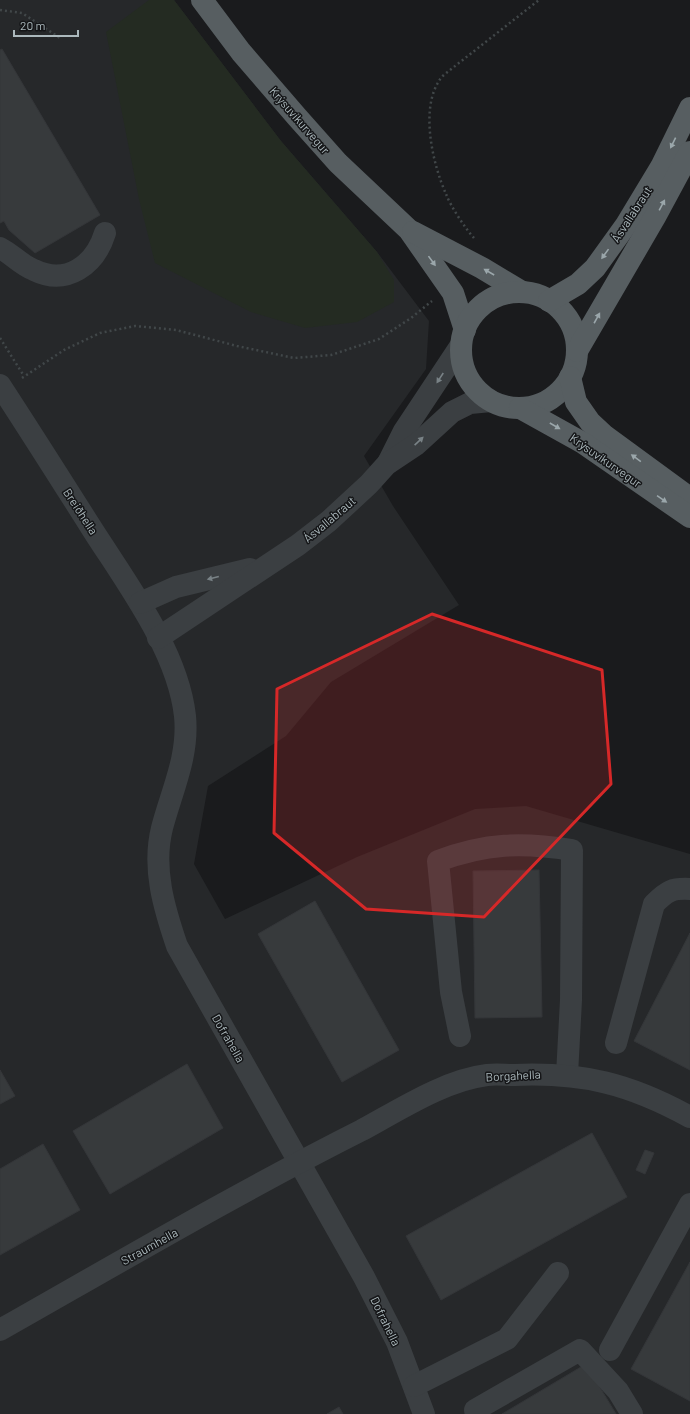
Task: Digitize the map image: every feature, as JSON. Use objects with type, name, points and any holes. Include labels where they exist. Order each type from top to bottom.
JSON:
[{"type":"main road","name":"Krýsuvíkurvegur","points":[[202,0],[241,52],[317,140],[338,163],[409,230],[448,286],[456,302],[463,337]]},
{"type":"main road","name":"Ásvallabraut","points":[[549,301],[578,284],[599,262],[626,225],[661,167],[690,108]]},
{"type":"main road","name":"Ásvallabraut","points":[[577,351],[655,217],[690,152]]},
{"type":"main road","name":"Krýsuvíkurvegur","points":[[409,230],[522,292]]},
{"type":"main road","points":[[522,292],[541,296],[549,301],[562,311],[570,323],[575,337],[577,351],[575,366],[564,387],[550,399],[533,406],[520,408],[505,406],[492,401],[479,393],[466,375],[462,360],[463,337],[473,315],[489,300],[504,294],[522,292]]},
{"type":"main road","name":"Krýsuvíkurvegur","points":[[570,377],[576,402],[590,422],[606,436],[690,498]]},
{"type":"main road","name":"Krýsuvíkurvegur","points":[[520,408],[583,443],[690,517]]},
{"type":"street","points":[[0,248],[33,270],[43,274],[64,275],[86,265],[95,256],[105,233]]},
{"type":"street","name":"Ásvallabraut","points":[[387,464],[404,431],[463,337]]},
{"type":"street","name":"Breiðhella","points":[[1,389],[140,603],[158,638]]},
{"type":"street","name":"Ásvallabraut","points":[[158,638],[265,565],[298,545],[329,521],[369,484],[387,464],[417,444],[452,412],[470,403],[492,401]]},
{"type":"street","name":"Ásvallabraut","points":[[140,603],[176,587],[265,565]]},
{"type":"street","name":"Dofrahella","points":[[158,638],[180,686],[185,718],[185,750],[180,772],[162,829],[159,854],[159,882],[166,914],[177,946],[299,1161],[397,1342],[424,1414]]},
{"type":"street","points":[[460,1036],[451,992],[438,861],[466,850],[504,845],[544,845],[572,850],[571,1000],[567,1075]]},
{"type":"street","points":[[616,1043],[654,904],[664,895],[675,889],[690,889]]},
{"type":"street","name":"Borgahella","points":[[299,1161],[448,1086],[487,1075],[541,1073],[600,1080],[644,1094],[690,1117]]},
{"type":"street","name":"Straumhella","points":[[0,1330],[299,1161]]},
{"type":"street","points":[[610,1350],[690,1204]]},
{"type":"street","points":[[414,1386],[507,1339],[558,1273]]},
{"type":"street","points":[[476,1414],[475,1410],[580,1350],[618,1391],[632,1414]]},
{"type":"path","points":[[473,264],[482,253],[481,246],[472,236],[446,195],[432,149],[430,122],[432,98],[439,81],[450,70],[539,0]]},
{"type":"path","points":[[0,10],[22,14],[60,38]]},
{"type":"path","points":[[1,389],[64,350],[100,334],[135,326],[176,330],[237,346],[294,358],[331,354],[379,339],[411,318],[448,286]]},
{"type":"path","points":[[0,338],[24,376]]},
{"type":"highlighted area","points":[[432,614],[602,670],[611,784],[484,917],[366,909],[274,833],[277,689]]},
{"type":"shaded area","points":[[0,0],[174,0],[281,141],[377,252],[429,321],[426,369],[364,456],[393,506],[459,605],[331,682],[286,736],[208,786],[194,864],[225,919],[357,857],[475,809],[526,806],[690,854],[690,1414],[0,1414]]},
{"type":"shaded area","points":[[149,0],[174,0],[281,141],[377,252],[394,280],[394,302],[357,322],[305,328],[251,312],[155,263],[139,199],[106,32]]},
{"type":"building","points":[[2,49],[100,215],[35,253],[9,230],[4,221],[0,223],[0,50]]},
{"type":"building","points":[[539,870],[542,1017],[475,1018],[473,871]]},
{"type":"building","points":[[315,901],[399,1050],[342,1082],[258,934]]},
{"type":"building","points":[[690,933],[690,1070],[634,1041]]},
{"type":"building","points":[[187,1064],[223,1128],[110,1194],[73,1131]]},
{"type":"building","points":[[0,1070],[15,1096],[0,1104]]},
{"type":"building","points":[[592,1133],[627,1197],[441,1300],[406,1236]]},
{"type":"building","points":[[43,1144],[80,1210],[0,1255],[0,1169]]},
{"type":"building","points":[[645,1150],[654,1153],[645,1174],[636,1170]]},
{"type":"building","points":[[690,1262],[690,1401],[631,1369]]},
{"type":"building","points":[[586,1364],[616,1414],[502,1414]]},
{"type":"building","points":[[339,1407],[343,1414],[327,1414]]}]
